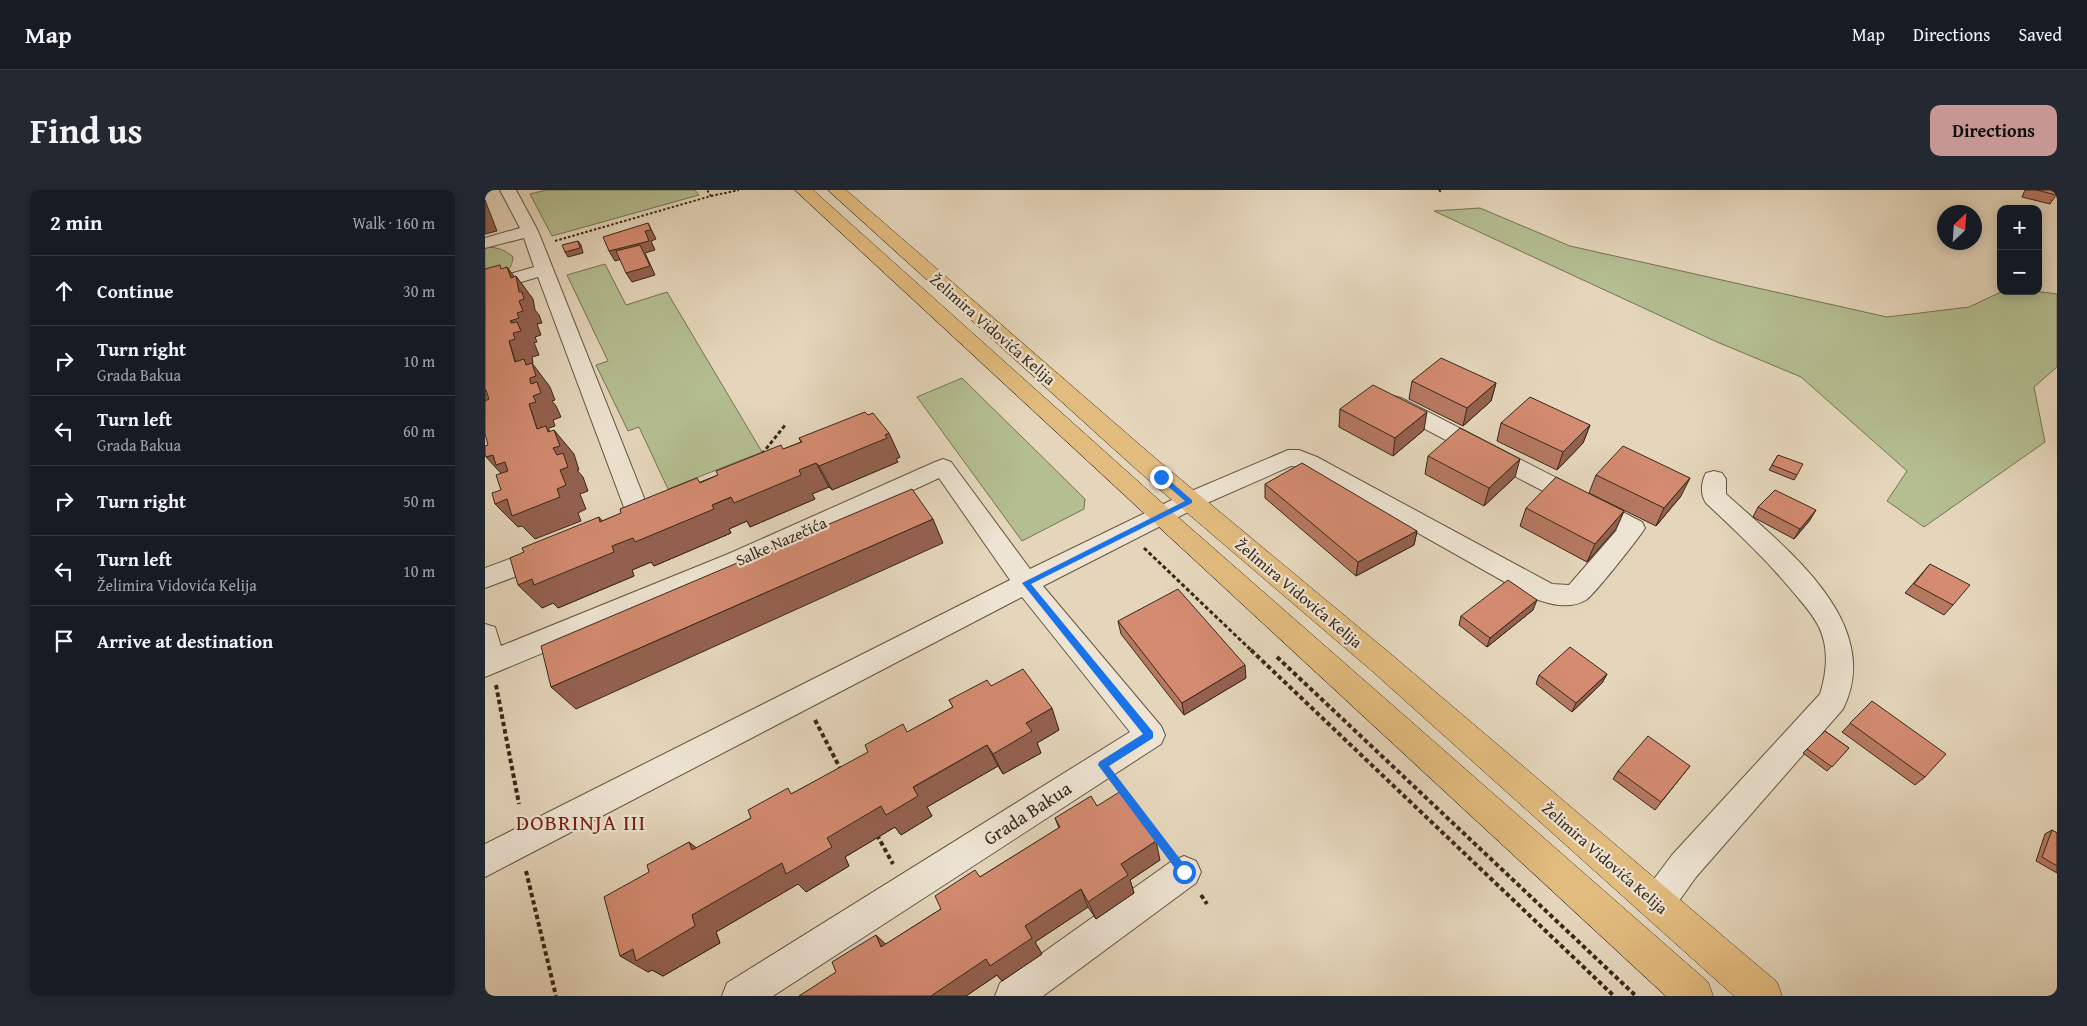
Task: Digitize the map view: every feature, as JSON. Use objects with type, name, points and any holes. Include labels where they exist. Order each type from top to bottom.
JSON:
[{"type":"main road","name":"Želimira Vidovića Kelija","points":[[803,190],[1161,516],[1694,996]]},
{"type":"main road","name":"Želimira Vidovića Kelija","points":[[836,190],[1190,502],[1382,663],[1763,996]]},
{"type":"street","points":[[528,190],[509,192],[532,238],[640,518]]},
{"type":"street","points":[[485,243],[532,238]]},
{"type":"street","points":[[485,287],[544,270]]},
{"type":"street","points":[[485,861],[1026,583],[1190,502],[1288,458],[1299,458],[1553,596],[1567,596],[1577,593],[1633,528],[1393,403]]},
{"type":"street","name":"Salke Nazečića","points":[[488,663],[737,561],[943,467],[1026,583]]},
{"type":"street","points":[[1657,903],[1684,866],[1833,700],[1840,679],[1840,649],[1830,621],[1801,584],[1764,544],[1714,497],[1714,479]]},
{"type":"street","points":[[485,578],[567,546]]},
{"type":"street","name":"Grada Bakua","points":[[740,996],[1150,735],[1026,583]]},
{"type":"street","points":[[485,635],[488,663]]},
{"type":"street","points":[[1013,996],[1184,872]]},
{"type":"path","points":[[707,190],[711,196]]},
{"type":"path","points":[[532,238],[739,190]]},
{"type":"path","points":[[757,461],[786,424]]},
{"type":"path","points":[[1139,543],[1614,996]]},
{"type":"path","points":[[1273,653],[1637,996]]},
{"type":"path","points":[[488,663],[519,804]]},
{"type":"path","points":[[813,717],[843,775]]},
{"type":"path","points":[[1103,765],[1207,904]]},
{"type":"path","points":[[872,827],[907,890]]},
{"type":"path","points":[[524,863],[556,996]]},
{"type":"green space","points":[[546,190],[695,190],[699,195],[552,236],[530,194]]},
{"type":"green space","points":[[1480,208],[1570,246],[1887,317],[1969,307],[1997,294],[2042,295],[2042,292],[2057,294],[2057,367],[2034,387],[2045,442],[1924,527],[1887,501],[1907,471],[1801,377],[1717,342],[1434,211]]},
{"type":"green space","points":[[485,247],[500,249],[513,257],[507,271],[485,285]]},
{"type":"green space","points":[[605,264],[626,305],[667,292],[762,452],[668,489],[639,427],[628,431],[596,365],[608,361],[567,275]]},
{"type":"green space","points":[[962,378],[1085,499],[1084,509],[1022,541],[917,397]]},
{"type":"building","points":[[2037,190],[2057,190],[2057,192],[2056,195]]},
{"type":"building","points":[[648,223],[651,230],[645,231],[649,241],[609,251],[603,237]]},
{"type":"building","points":[[578,241],[580,248],[565,252],[562,245]]},
{"type":"building","points":[[640,245],[650,266],[626,273],[616,251]]},
{"type":"building","points":[[500,265],[501,269],[507,267],[511,278],[516,276],[519,292],[522,292],[524,299],[519,301],[523,311],[517,313],[519,318],[510,321],[511,323],[517,322],[521,331],[513,333],[515,339],[509,341],[515,362],[524,359],[526,365],[532,363],[536,376],[530,378],[530,381],[531,384],[537,382],[541,393],[533,396],[536,402],[529,404],[537,429],[546,426],[548,432],[554,430],[560,446],[553,448],[557,455],[563,453],[568,467],[560,470],[566,485],[557,489],[560,497],[512,516],[507,499],[495,504],[492,493],[501,490],[496,475],[508,471],[505,462],[496,465],[493,455],[486,457],[485,454],[485,446],[488,445],[485,434],[485,401],[489,399],[485,390],[485,269]]},
{"type":"building","points":[[1441,358],[1496,383],[1467,408],[1412,381]]},
{"type":"building","points":[[1373,385],[1427,412],[1395,438],[1340,409]]},
{"type":"building","points":[[1530,397],[1590,425],[1563,452],[1501,423]]},
{"type":"building","points":[[865,412],[868,415],[873,413],[889,433],[885,435],[887,438],[819,466],[816,463],[799,470],[801,475],[734,503],[731,497],[712,505],[714,509],[635,542],[633,538],[612,546],[614,552],[534,585],[532,579],[518,585],[510,558],[524,552],[522,548],[599,517],[600,522],[621,513],[620,509],[697,478],[700,483],[718,475],[716,471],[781,445],[783,449],[802,442],[799,438]]},
{"type":"building","points":[[1460,428],[1520,459],[1489,488],[1428,456]]},
{"type":"building","points":[[1623,446],[1690,478],[1664,508],[1596,475]]},
{"type":"building","points":[[1778,455],[1803,464],[1797,475],[1772,465]]},
{"type":"building","points":[[1302,463],[1417,531],[1358,562],[1265,484]]},
{"type":"building","points":[[1556,477],[1624,511],[1595,544],[1526,508]]},
{"type":"building","points":[[912,489],[933,519],[551,687],[541,646]]},
{"type":"building","points":[[1775,490],[1816,510],[1800,529],[1758,507]]},
{"type":"building","points":[[1930,564],[1970,585],[1953,605],[1914,584]]},
{"type":"building","points":[[1508,580],[1537,600],[1490,638],[1461,616]]},
{"type":"building","points":[[1178,589],[1245,665],[1182,703],[1118,621]]},
{"type":"building","points":[[1570,647],[1607,674],[1576,703],[1539,675]]},
{"type":"building","points":[[1023,669],[1052,708],[1026,723],[1032,731],[993,754],[987,745],[913,787],[918,796],[886,815],[881,806],[827,838],[832,847],[786,874],[782,863],[692,915],[695,926],[636,961],[633,949],[620,956],[604,897],[649,872],[647,865],[689,842],[692,850],[751,818],[748,810],[788,788],[791,794],[868,752],[865,745],[903,724],[907,732],[953,707],[949,700],[987,680],[991,686]]},
{"type":"building","points":[[1872,701],[1946,754],[1925,777],[1850,723]]},
{"type":"building","points":[[1825,731],[1849,748],[1832,767],[1807,749]]},
{"type":"building","points":[[1648,736],[1690,766],[1661,802],[1618,771]]},
{"type":"building","points":[[1121,791],[1156,841],[1121,864],[1128,875],[1088,902],[1081,889],[1025,926],[1032,938],[990,966],[986,959],[931,996],[799,996],[836,972],[832,962],[876,935],[881,947],[941,909],[935,896],[975,870],[980,877],[1060,827],[1055,818],[1091,796],[1097,806]]},
{"type":"building","points":[[2052,830],[2057,833],[2057,866],[2042,857]]},
{"type":"district","name":"DOBRINJA III","points":[[581,822]]},
{"type":"route","points":[[1161,477],[1190,502],[1026,583],[1150,735],[1103,765],[1184,872]]}]
